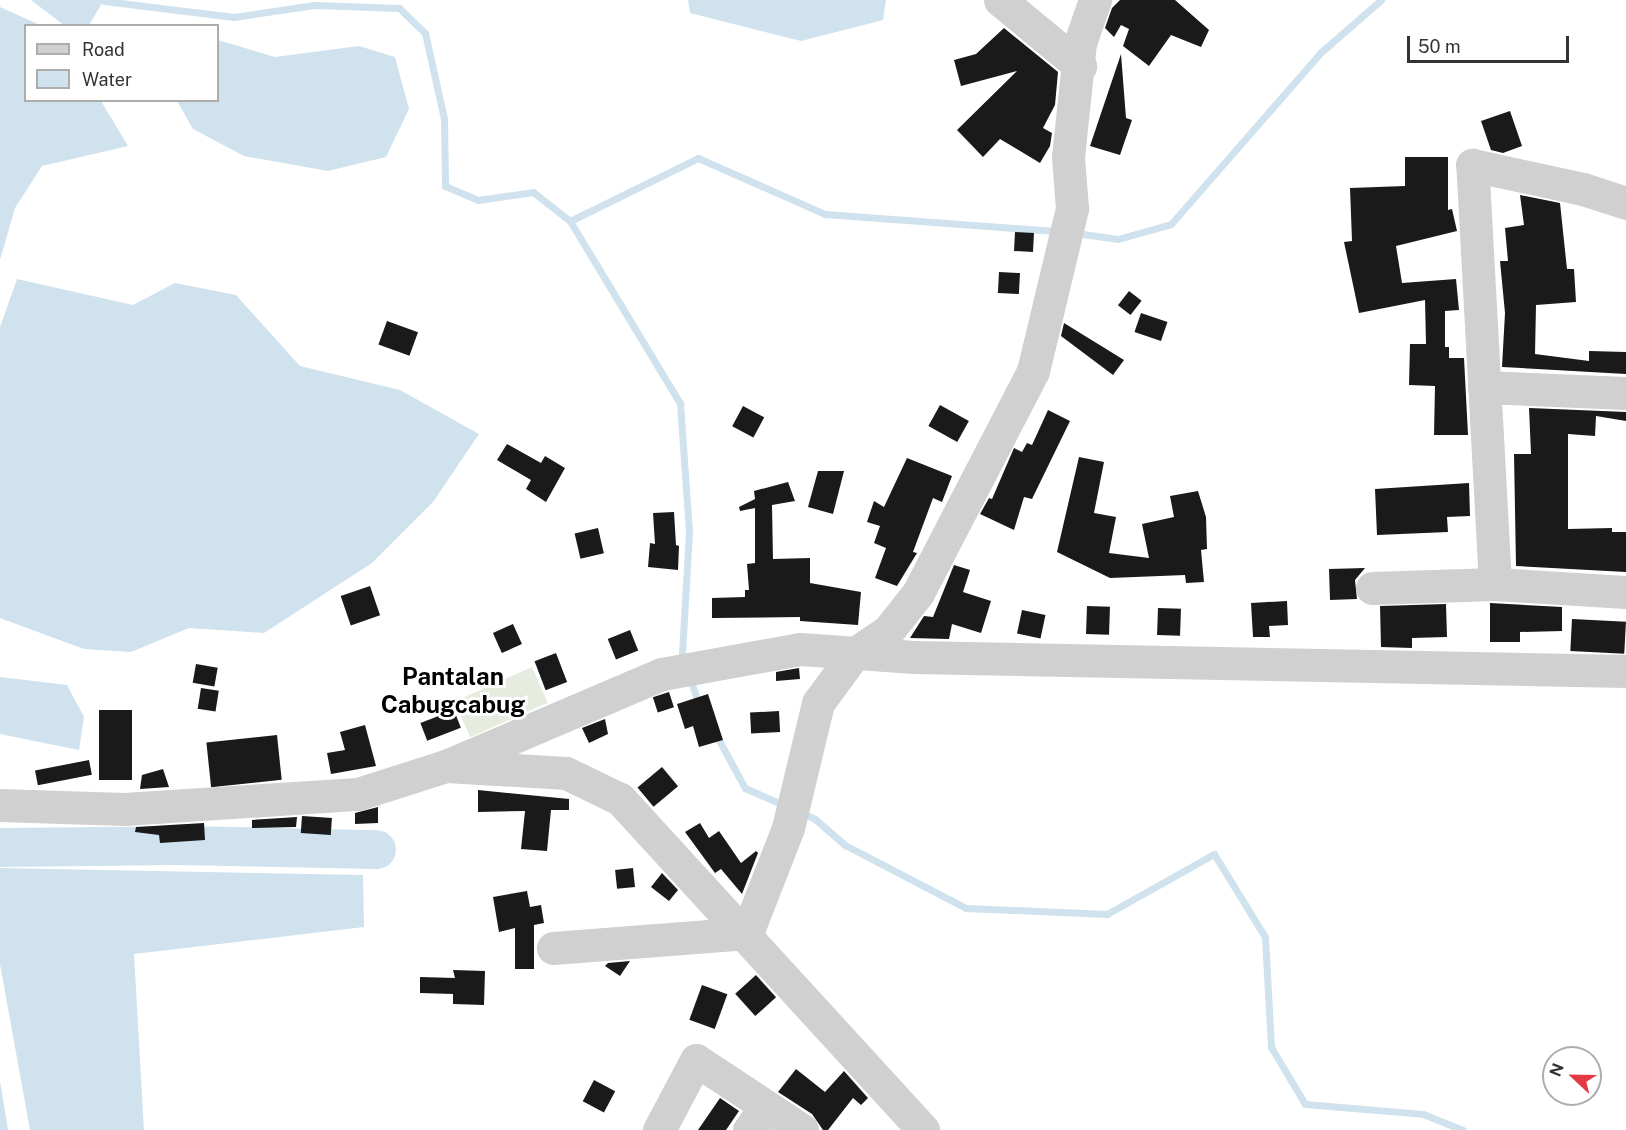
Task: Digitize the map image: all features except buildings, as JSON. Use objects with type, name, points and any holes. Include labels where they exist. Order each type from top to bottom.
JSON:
[{"type":"street","points":[[1000,0],[1080,66]]},
{"type":"street","points":[[747,933],[788,828],[818,703],[854,654],[888,631],[918,593],[966,505],[1033,371],[1065,250],[1072,208],[1068,158],[1080,66],[1080,43],[1095,0]]},
{"type":"street","points":[[1495,584],[1472,165],[1583,189],[1626,203]]},
{"type":"street","points":[[1484,387],[1626,393]]},
{"type":"street","points":[[1372,588],[1495,584],[1626,592]]},
{"type":"street","points":[[0,805],[124,808],[358,794],[446,766],[663,674],[800,649],[854,654],[1626,671]]},
{"type":"street","points":[[446,766],[566,773],[620,799],[747,933],[922,1130]]},
{"type":"street","points":[[553,948],[747,933]]},
{"type":"street","points":[[659,1130],[696,1060],[757,1118],[802,1130]]},
{"type":"shaded area","points":[[532,667],[548,703],[470,737],[454,702]]},
{"type":"water","points":[[31,0],[104,0],[90,24],[62,24]]},
{"type":"water","points":[[688,0],[886,0],[883,20],[801,41],[690,13]]},
{"type":"water","points":[[0,7],[38,24],[24,24],[24,102],[102,102],[128,146],[42,166],[15,208],[0,260]]},
{"type":"water","points":[[219,40],[275,57],[359,46],[395,57],[409,109],[386,157],[328,171],[244,156],[193,129],[178,102],[219,102]]},
{"type":"water","points":[[17,279],[133,305],[175,283],[236,295],[300,366],[400,390],[479,434],[433,502],[372,563],[264,633],[189,628],[131,652],[84,649],[0,618],[0,327]]},
{"type":"water","points":[[0,677],[67,685],[84,717],[79,750],[0,734]]},
{"type":"water","points":[[0,868],[363,875],[364,927],[134,954],[144,1130],[30,1130],[0,964]]},
{"type":"water","points":[[0,1081],[8,1130],[0,1130]]},
{"type":"waterway","points":[[1076,233],[1118,239],[1171,224],[1320,53],[1381,0]]},
{"type":"waterway","points":[[104,1],[234,17],[314,5],[399,8],[425,33],[444,119],[445,186],[478,200],[533,192],[570,221],[680,403],[689,532],[682,653],[685,662]]},
{"type":"waterway","points":[[570,221],[698,158],[825,214],[1059,231]]},
{"type":"waterway","points":[[690,679],[699,705]]},
{"type":"waterway","points":[[715,733],[745,788],[784,805]]},
{"type":"waterway","points":[[800,812],[815,819],[845,845],[966,908],[1107,914],[1214,854],[1265,937],[1271,1047],[1305,1104],[1423,1114],[1463,1130]]},
{"type":"waterway","points":[[0,847],[179,845],[376,849]]},
{"type":"district","name":"Pantalan Cabugcabug","points":[[453,691]]}]
